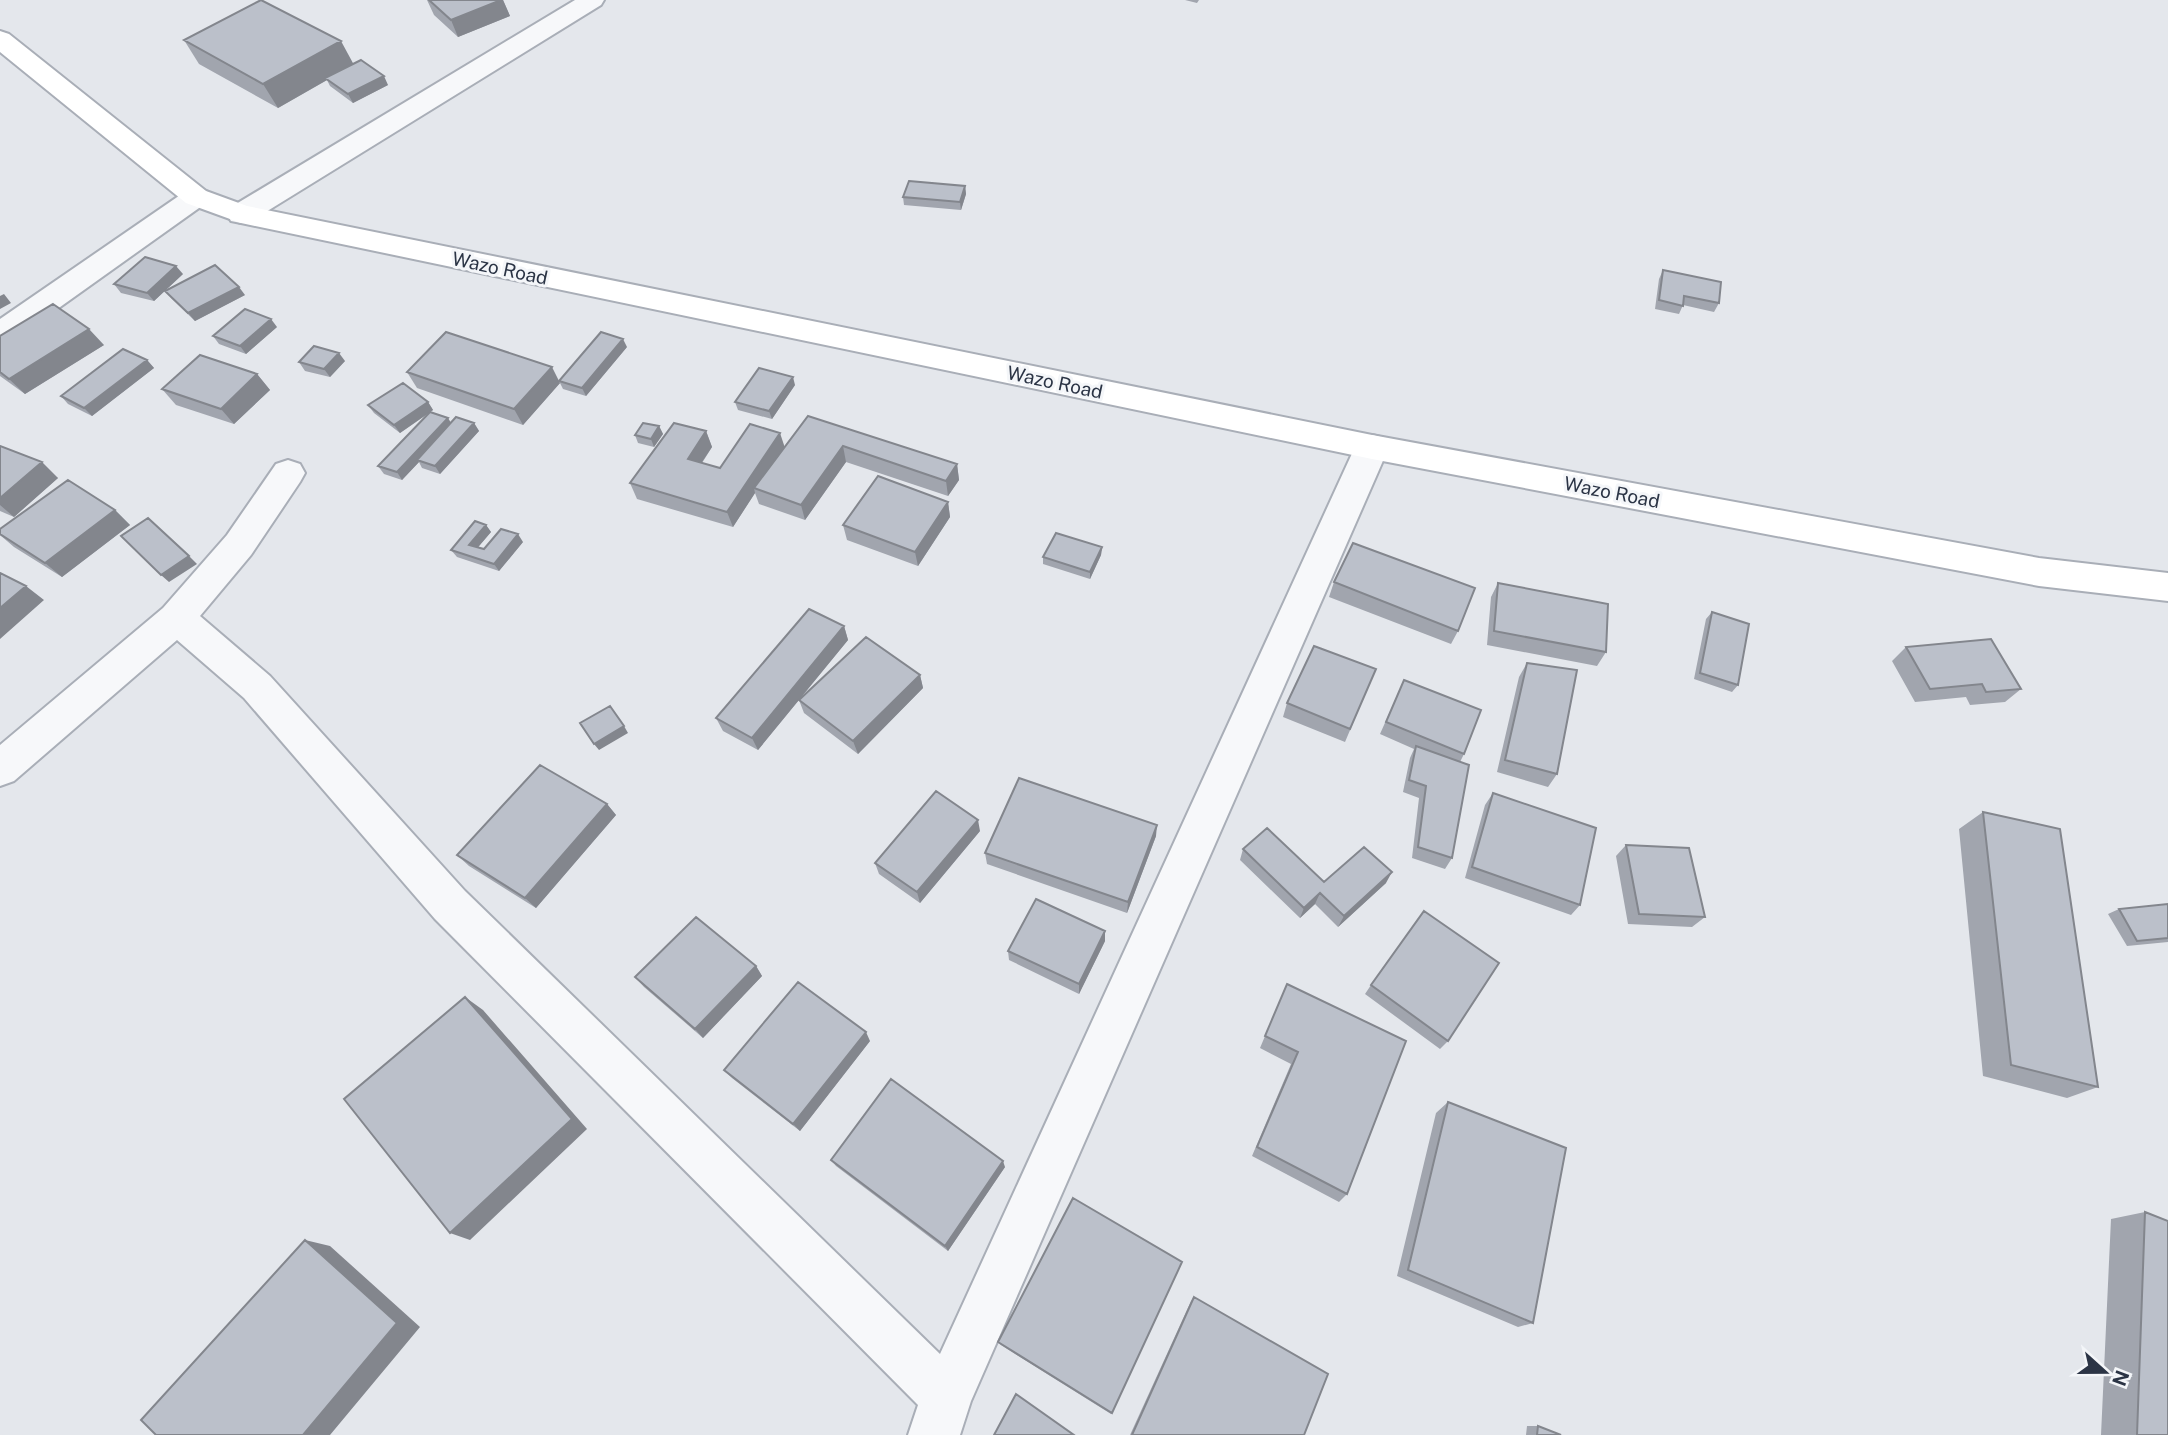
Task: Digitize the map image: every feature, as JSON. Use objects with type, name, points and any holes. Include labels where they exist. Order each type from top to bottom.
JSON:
[{"type":"main road","name":"Wazo Road","points":[[0,39],[196,197],[241,215],[1372,447],[2039,572],[2168,587]]},
{"type":"street","points":[[241,215],[592,0]]},
{"type":"street","points":[[0,334],[196,197]]},
{"type":"street","points":[[176,619],[257,687],[450,905],[941,1416],[1372,447]]},
{"type":"street","points":[[0,769],[176,619],[239,545],[288,473]]},
{"type":"building","points":[[261,0],[341,41],[263,84],[184,40]]},
{"type":"building","points":[[429,0],[501,0],[451,20]]},
{"type":"building","points":[[361,60],[384,76],[348,94],[325,78]]},
{"type":"building","points":[[909,181],[965,186],[960,202],[903,197]]},
{"type":"building","points":[[145,257],[176,266],[147,293],[114,284]]},
{"type":"building","points":[[215,265],[239,287],[188,313],[165,291]]},
{"type":"building","points":[[1663,270],[1721,282],[1719,303],[1684,296],[1683,306],[1659,300]]},
{"type":"building","points":[[53,304],[89,329],[9,379],[0,372],[0,336]]},
{"type":"building","points":[[245,309],[271,319],[240,346],[213,336]]},
{"type":"building","points":[[446,332],[552,367],[514,409],[407,372]]},
{"type":"building","points":[[601,332],[623,339],[582,388],[559,381]]},
{"type":"building","points":[[314,346],[339,353],[324,369],[299,362]]},
{"type":"building","points":[[123,349],[147,360],[84,408],[61,396]]},
{"type":"building","points":[[200,355],[257,374],[221,409],[162,389]]},
{"type":"building","points":[[759,368],[793,377],[769,411],[735,402]]},
{"type":"building","points":[[403,383],[428,402],[394,425],[368,405]]},
{"type":"building","points":[[430,412],[448,418],[397,472],[378,466]]},
{"type":"building","points":[[808,416],[957,464],[946,481],[843,446],[801,505],[754,488]]},
{"type":"building","points":[[456,417],[474,423],[435,466],[417,460]]},
{"type":"building","points":[[643,423],[659,426],[651,439],[635,435]]},
{"type":"building","points":[[674,423],[706,431],[688,459],[720,468],[750,424],[780,433],[727,512],[630,483]]},
{"type":"building","points":[[0,446],[42,462],[0,498]]},
{"type":"building","points":[[878,476],[948,502],[915,552],[843,525]]},
{"type":"building","points":[[68,480],[115,510],[45,563],[0,534],[0,529]]},
{"type":"building","points":[[148,518],[189,556],[161,575],[121,536]]},
{"type":"building","points":[[475,521],[486,525],[469,545],[484,549],[501,529],[518,534],[494,564],[451,550]]},
{"type":"building","points":[[1056,533],[1102,547],[1090,572],[1043,557]]},
{"type":"building","points":[[1353,543],[1475,588],[1458,631],[1334,582]]},
{"type":"building","points":[[0,573],[26,586],[0,608]]},
{"type":"building","points":[[1498,583],[1608,604],[1606,652],[1494,631]]},
{"type":"building","points":[[809,609],[844,626],[752,738],[716,718]]},
{"type":"building","points":[[1712,612],[1749,624],[1738,685],[1700,673]]},
{"type":"building","points":[[866,637],[920,675],[853,741],[799,700]]},
{"type":"building","points":[[1991,639],[2021,689],[1986,692],[1982,684],[1930,689],[1906,647]]},
{"type":"building","points":[[1314,646],[1376,669],[1350,729],[1287,703]]},
{"type":"building","points":[[1527,663],[1577,670],[1557,774],[1505,760]]},
{"type":"building","points":[[1404,680],[1481,710],[1464,754],[1386,722]]},
{"type":"building","points":[[610,706],[624,726],[594,744],[580,723]]},
{"type":"building","points":[[1416,746],[1469,765],[1452,858],[1418,847],[1426,786],[1409,780]]},
{"type":"building","points":[[540,765],[607,804],[525,898],[457,855]]},
{"type":"building","points":[[1019,778],[1157,825],[1128,902],[985,853]]},
{"type":"building","points":[[936,791],[978,820],[917,892],[875,863]]},
{"type":"building","points":[[1493,793],[1596,828],[1580,905],[1472,867]]},
{"type":"building","points":[[1983,812],[2060,829],[2098,1087],[2011,1065]]},
{"type":"building","points":[[1267,828],[1324,882],[1364,847],[1392,872],[1344,916],[1320,893],[1304,908],[1243,849]]},
{"type":"building","points":[[1626,845],[1689,848],[1705,917],[1639,914]]},
{"type":"building","points":[[1036,899],[1105,931],[1079,984],[1008,951]]},
{"type":"building","points":[[2168,904],[2168,938],[2137,941],[2119,909]]},
{"type":"building","points":[[1424,911],[1499,963],[1448,1041],[1371,985]]},
{"type":"building","points":[[696,917],[756,966],[695,1029],[635,977]]},
{"type":"building","points":[[798,982],[866,1032],[793,1124],[724,1070]]},
{"type":"building","points":[[1287,984],[1406,1041],[1347,1194],[1257,1147],[1298,1052],[1265,1036]]},
{"type":"building","points":[[465,997],[572,1119],[450,1233],[344,1099]]},
{"type":"building","points":[[891,1079],[1003,1161],[945,1246],[831,1160]]},
{"type":"building","points":[[1448,1102],[1566,1148],[1533,1323],[1408,1270]]},
{"type":"building","points":[[1073,1198],[1182,1262],[1112,1413],[998,1342]]},
{"type":"building","points":[[2145,1212],[2168,1221],[2168,1435],[2137,1435]]},
{"type":"building","points":[[305,1240],[397,1323],[303,1435],[156,1435],[141,1420]]},
{"type":"building","points":[[1194,1297],[1328,1374],[1304,1435],[1132,1435]]},
{"type":"building","points":[[1016,1394],[1074,1435],[994,1435]]},
{"type":"building","points":[[1538,1426],[1561,1435],[1537,1435]]}]
